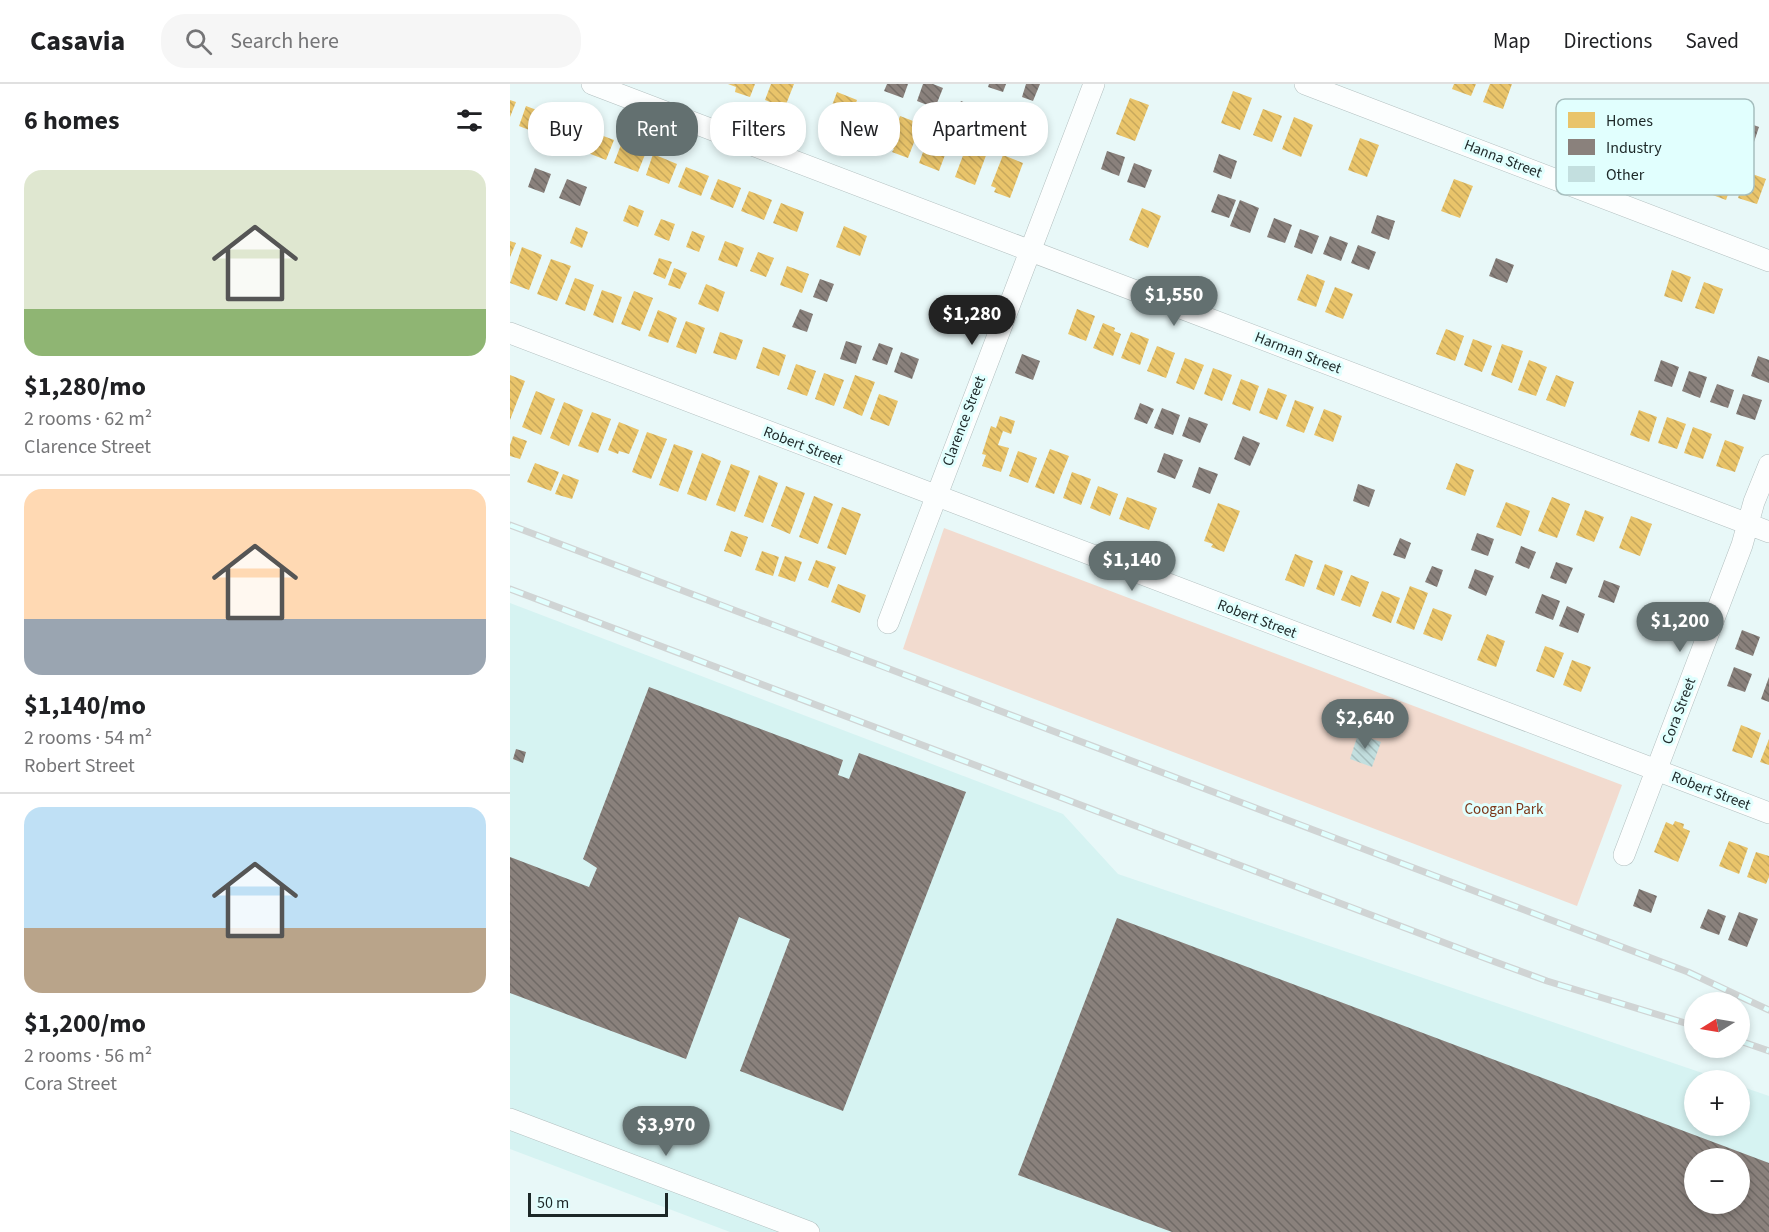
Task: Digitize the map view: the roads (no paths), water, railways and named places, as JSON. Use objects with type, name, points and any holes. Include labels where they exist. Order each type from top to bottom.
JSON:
[{"type":"street","name":"Harman Street","points":[[592,84],[1769,532]]},
{"type":"street","name":"Clarence Street","points":[[888,623],[1094,84]]},
{"type":"street","name":"Hanna Street","points":[[1305,84],[1556,180]]},
{"type":"street","name":"Hanna Street","points":[[1596,195],[1769,261]]},
{"type":"street","name":"Robert Street","points":[[510,333],[1769,813]]},
{"type":"street","name":"Cora Street","points":[[1624,855],[1742,545],[1754,502],[1769,465]]},
{"type":"street","points":[[510,1119],[809,1232]]},
{"type":"railway","points":[[510,525],[1688,972],[1769,1010]]},
{"type":"railway","points":[[510,589],[1490,960],[1547,981],[1684,1023]]},
{"type":"railway","points":[[1750,1044],[1769,1051]]},
{"type":"park label","name":"Coogan Park","points":[[1504,809]]}]
